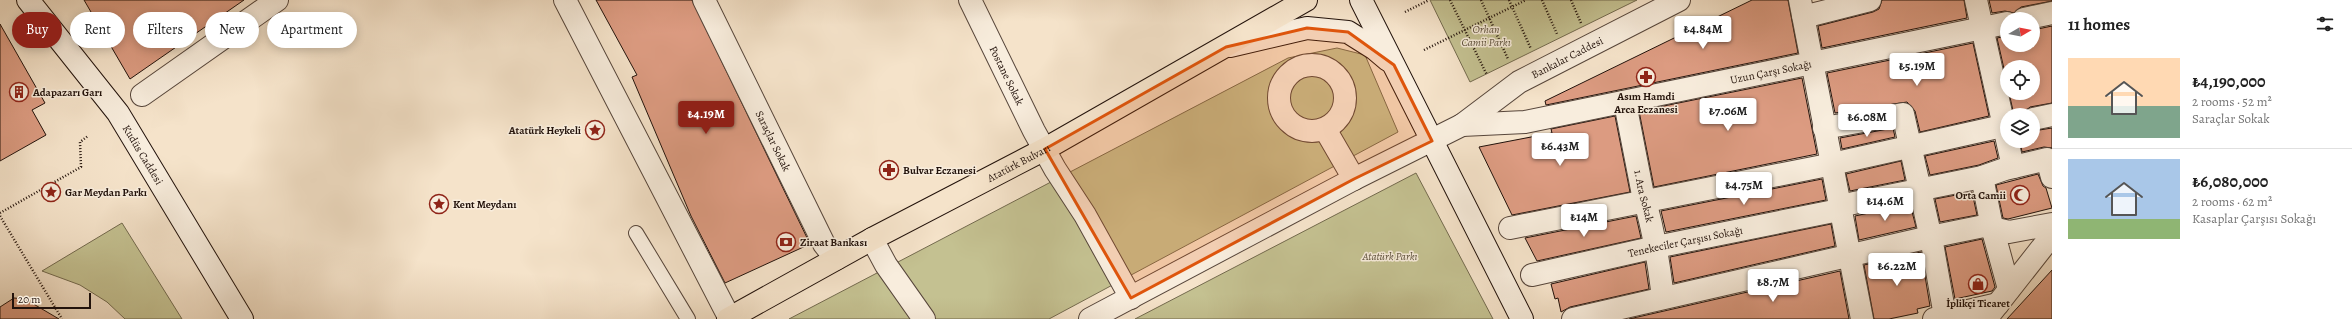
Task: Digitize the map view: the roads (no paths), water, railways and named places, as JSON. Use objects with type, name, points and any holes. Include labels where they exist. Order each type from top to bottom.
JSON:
[{"type":"main road","name":"Atatürk Bulvarı","points":[[729,319],[872,239],[1045,149],[1306,0]]},
{"type":"street","name":"Kudüs Caddesi","points":[[28,0],[118,113],[242,319]]},
{"type":"street","points":[[142,95],[277,0]]},
{"type":"street","points":[[565,0],[729,319]]},
{"type":"street","name":"Saraçlar Sokak","points":[[704,0],[824,244],[836,259]]},
{"type":"street","name":"Postane Sokak","points":[[970,0],[1045,149],[1131,298]]},
{"type":"street","points":[[1360,0],[1522,319]]},
{"type":"street","name":"Bankalar Caddesi","points":[[1090,319],[1354,179],[1462,125],[1519,82],[1678,0]]},
{"type":"street","points":[[1802,8],[1811,15],[1870,0]]},
{"type":"street","points":[[1976,0],[2001,108]]},
{"type":"street","points":[[1802,8],[1839,208],[1862,319]]},
{"type":"street","points":[[2040,16],[2052,13]]},
{"type":"street","name":"Uzun Çarşı Sokağı","points":[[1462,125],[1525,122],[1625,103],[2000,24]]},
{"type":"street","points":[[1226,47],[1307,28],[1348,32],[1375,49],[1394,65]]},
{"type":"street","name":"1. Ara Sokak","points":[[1625,103],[1656,247],[1662,290]]},
{"type":"street","points":[[1824,128],[1903,114],[1930,237],[1939,318],[1998,304],[2052,235]]},
{"type":"street","points":[[2040,118],[2052,115]]},
{"type":"street","points":[[1510,228],[1911,147],[2000,127]]},
{"type":"street","points":[[1325,130],[1354,179]]},
{"type":"street","points":[[2009,148],[2013,167]]},
{"type":"street","name":"Tenekeciler Çarşısı Sokağı","points":[[1532,275],[1982,177],[2013,167],[2050,168]]},
{"type":"street","points":[[1982,177],[1992,227],[1998,304]]},
{"type":"street","points":[[1573,319],[1848,254],[1984,226],[2009,232],[2052,224]]},
{"type":"street","points":[[872,239],[886,265],[924,319]]},
{"type":"lane","points":[[636,233],[688,319]]},
{"type":"place","name":"Asım Hamdi Arca Eczanesi","points":[[1646,77]]},
{"type":"place","name":"Adapazarı Garı","points":[[19,92]]},
{"type":"place","name":"Atatürk Heykeli","points":[[595,130]]},
{"type":"place","name":"Bulvar Eczanesi","points":[[889,170]]},
{"type":"place","name":"Gar Meydan Parkı","points":[[51,192]]},
{"type":"place","name":"Orta Camii","points":[[2020,195]]},
{"type":"place","name":"Kent Meydanı","points":[[439,204]]},
{"type":"place","name":"Ziraat Bankası","points":[[786,242]]},
{"type":"place","name":"İplikçi Ticaret","points":[[1978,284]]},
{"type":"park label","name":"Orhan Camii Parkı","points":[[1486,35]]},
{"type":"park label","name":"Atatürk Parkı","points":[[1390,256]]}]
